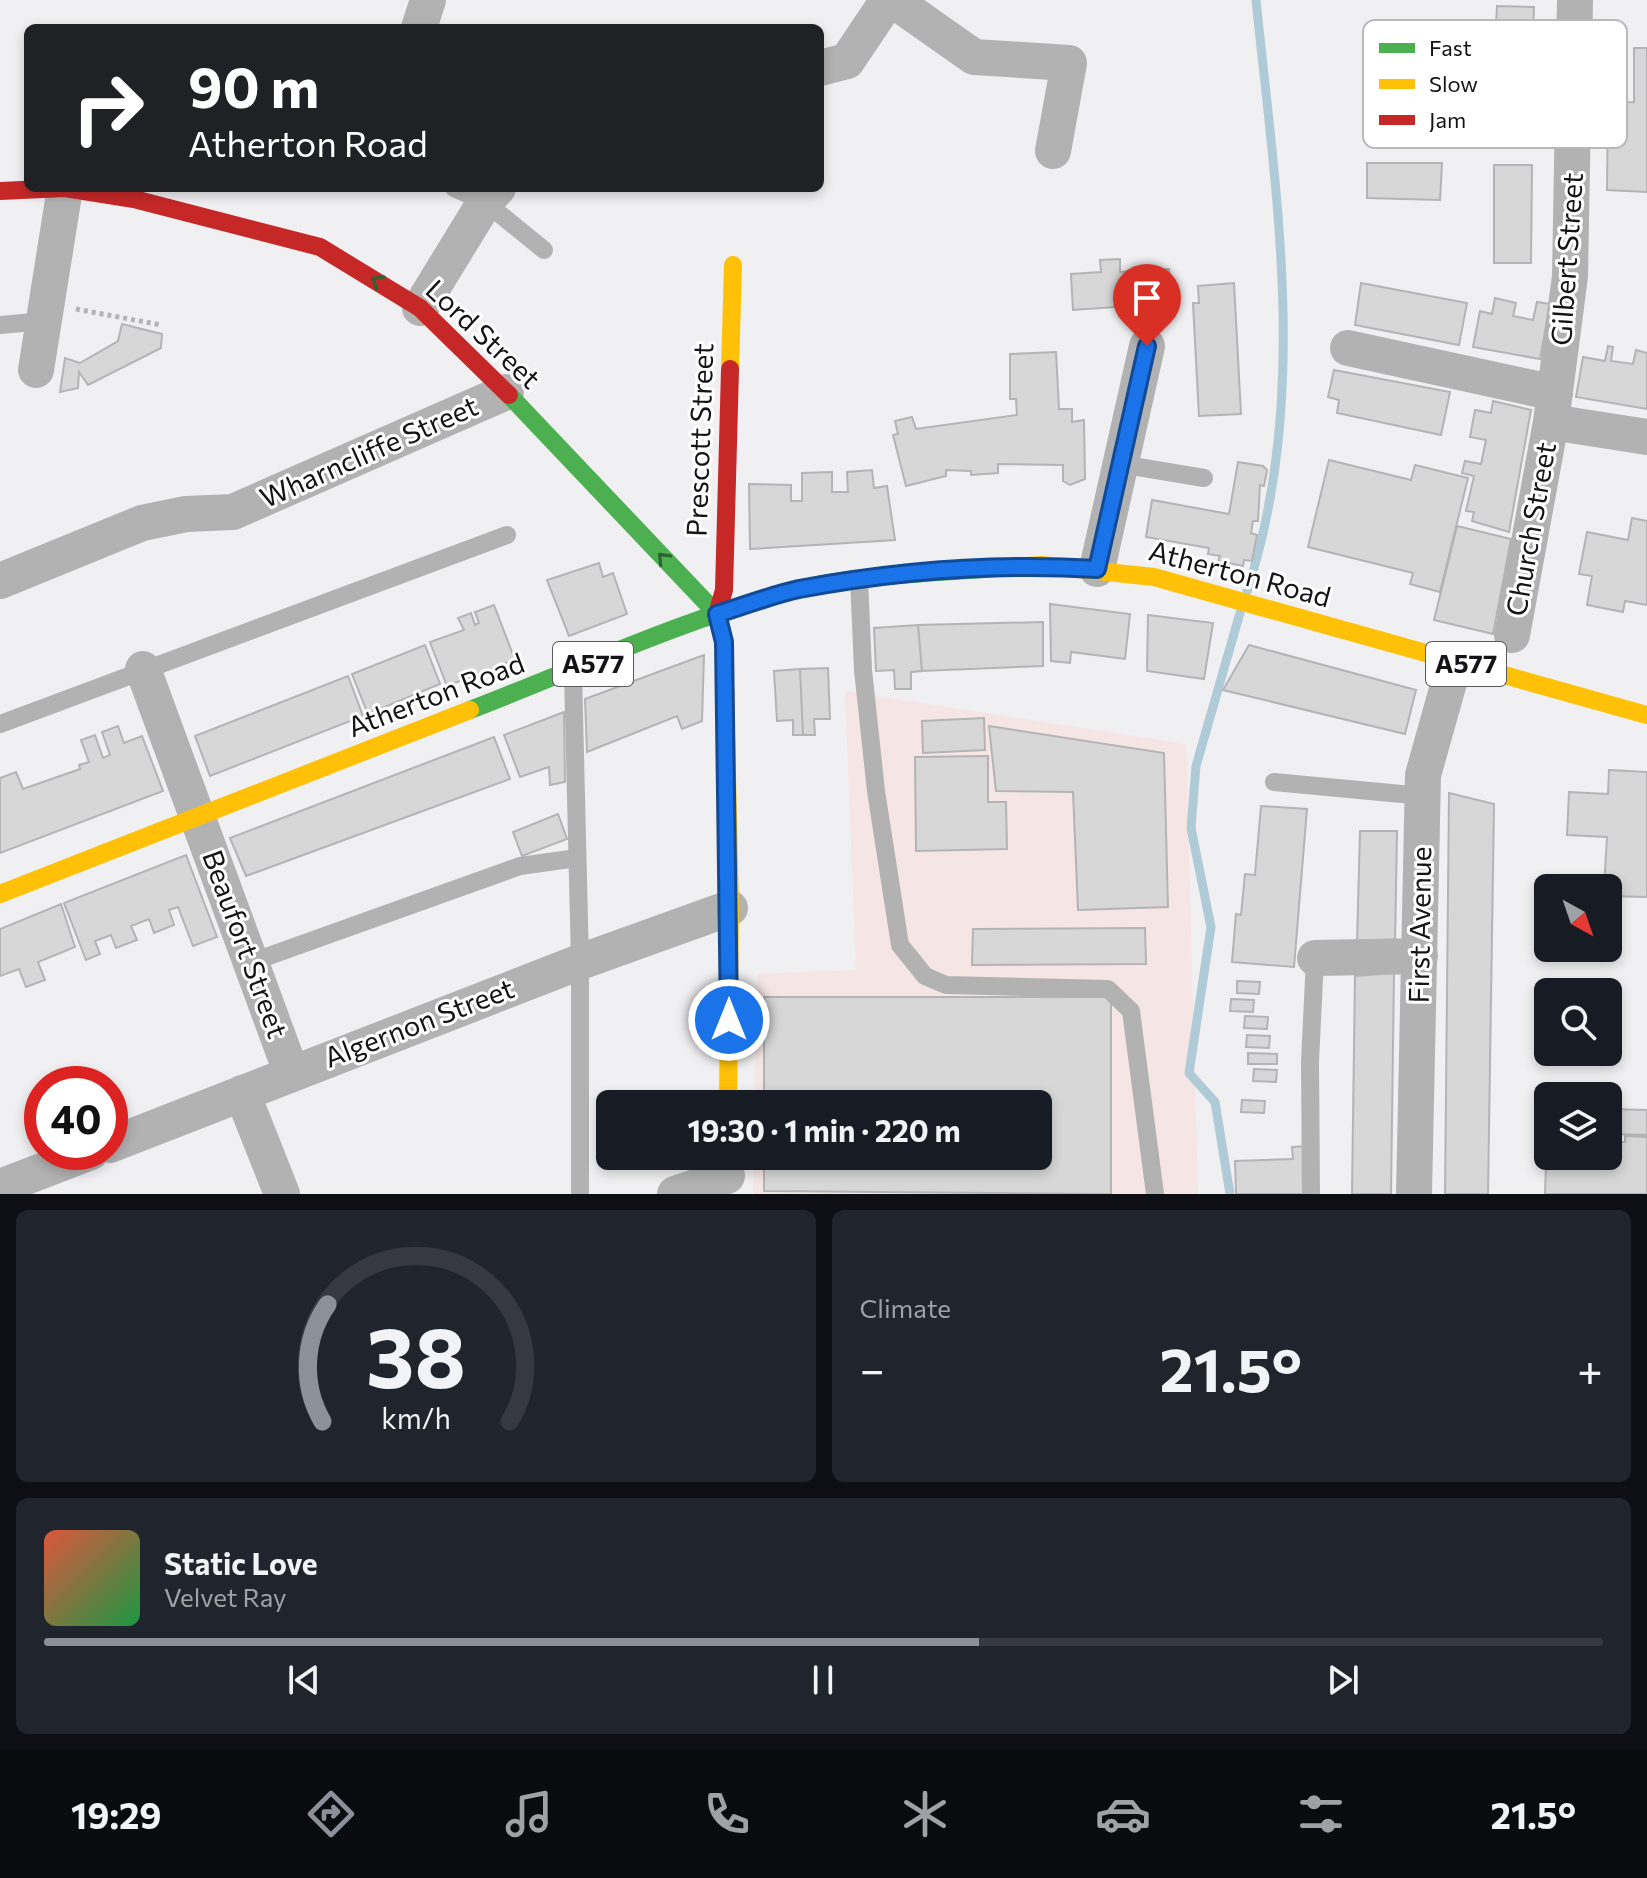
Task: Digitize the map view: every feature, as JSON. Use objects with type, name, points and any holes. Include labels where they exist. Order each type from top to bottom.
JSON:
[{"type":"main road","name":"Lord Street","points":[[0,191],[24,190]]},
{"type":"main road","name":"Lord Street","points":[[90,192],[134,199],[320,247],[420,308],[506,392],[717,614]]},
{"type":"main road","name":"Prescott Street","points":[[717,614],[724,590],[733,265]]},
{"type":"main road","name":"Atherton Road","points":[[0,894],[717,614],[796,590],[859,579],[1041,565],[1154,577],[1647,715]]},
{"type":"main road","points":[[717,614],[724,642],[730,908],[728,1090]]},
{"type":"main road","points":[[1621,709],[1647,727]]},
{"type":"street","points":[[420,24],[428,0]]},
{"type":"street","points":[[824,67],[847,61],[890,0],[974,57],[1069,63],[1053,151]]},
{"type":"street","name":"Gilbert Street","points":[[1553,407],[1570,276],[1574,148]]},
{"type":"street","points":[[36,370],[64,192]]},
{"type":"street","points":[[420,308],[479,193]]},
{"type":"street","points":[[1097,569],[1147,346]]},
{"type":"street","points":[[1348,348],[1647,437]]},
{"type":"street","name":"Wharncliffe Street","points":[[0,581],[142,523],[186,514],[233,512],[506,392]]},
{"type":"street","name":"Church Street","points":[[1512,635],[1553,407]]},
{"type":"street","name":"First Avenue","points":[[1414,1194],[1423,775],[1455,661]]},
{"type":"street","name":"Beaufort Street","points":[[143,669],[291,1072]]},
{"type":"street","name":"Algernon Street","points":[[128,1138],[291,1072],[730,908]]},
{"type":"street","points":[[1315,958],[1420,956]]},
{"type":"street","points":[[242,1093],[282,1194]]},
{"type":"street","points":[[0,1187],[44,1170]]},
{"type":"street","points":[[675,1194],[727,1175]]},
{"type":"lane","points":[[479,193],[544,250]]},
{"type":"lane","points":[[0,325],[47,312]]},
{"type":"lane","points":[[1120,464],[1204,478]]},
{"type":"lane","points":[[0,724],[507,535]]},
{"type":"lane","points":[[859,579],[863,670],[876,791],[900,945],[925,976],[946,985],[1108,989],[1119,996],[1131,1011],[1155,1194]]},
{"type":"lane","points":[[573,672],[580,962],[580,1194]]},
{"type":"lane","points":[[1274,782],[1423,796]]},
{"type":"lane","points":[[252,962],[520,866],[577,858]]},
{"type":"lane","points":[[1311,1194],[1310,1062],[1315,958]]},
{"type":"path","points":[[47,312],[161,325]]},
{"type":"shaded area","points":[[845,691],[1186,744],[1198,1194],[753,1194],[754,1170],[1052,1170],[1052,1090],[755,1090],[757,974],[856,970]]},
{"type":"building","points":[[1497,6],[1534,7],[1533,20],[1496,20]]},
{"type":"building","points":[[1634,48],[1647,48],[1647,192],[1607,190],[1607,148],[1627,148],[1627,102],[1634,102]]},
{"type":"building","points":[[1367,163],[1442,163],[1440,200],[1367,198]]},
{"type":"building","points":[[1494,165],[1532,165],[1531,263],[1494,263]]},
{"type":"building","points":[[1120,259],[1120,272],[1169,269],[1172,303],[1073,310],[1071,274],[1101,272],[1100,260]]},
{"type":"building","points":[[1234,283],[1241,414],[1199,416],[1193,303],[1199,303],[1198,286]]},
{"type":"building","points":[[1361,283],[1467,303],[1459,345],[1355,325]]},
{"type":"building","points":[[1495,298],[1516,303],[1513,316],[1533,320],[1537,302],[1550,304],[1540,359],[1473,347],[1480,311],[1492,314]]},
{"type":"building","points":[[122,324],[162,334],[161,348],[88,385],[79,372],[78,388],[60,392],[65,358],[80,363],[118,341]]},
{"type":"building","points":[[1608,346],[1613,347],[1611,361],[1633,364],[1636,350],[1647,353],[1647,409],[1576,397],[1583,357],[1605,361]]},
{"type":"building","points":[[1056,352],[1059,409],[1072,409],[1072,422],[1084,420],[1085,479],[1070,485],[1063,481],[1063,465],[998,464],[998,473],[971,475],[971,471],[946,470],[946,476],[906,486],[893,435],[898,434],[895,421],[912,417],[916,429],[1017,415],[1016,399],[1010,399],[1010,354]]},
{"type":"building","points":[[1334,370],[1450,392],[1441,435],[1337,413],[1339,400],[1328,397]]},
{"type":"building","points":[[1493,401],[1531,410],[1509,532],[1472,521],[1474,512],[1466,511],[1474,476],[1462,473],[1465,461],[1481,464],[1486,440],[1470,437],[1475,410],[1491,413]]},
{"type":"building","points":[[1329,460],[1411,480],[1415,465],[1468,478],[1440,592],[1410,584],[1413,573],[1308,547]]},
{"type":"building","points":[[1238,462],[1263,466],[1267,470],[1264,486],[1260,485],[1258,521],[1253,521],[1251,533],[1257,535],[1252,561],[1244,560],[1243,566],[1218,561],[1220,556],[1208,554],[1209,548],[1146,537],[1152,500],[1229,514]]},
{"type":"building","points":[[872,470],[874,488],[887,486],[895,540],[750,549],[749,484],[791,485],[791,501],[802,501],[802,473],[832,472],[832,492],[848,492],[847,472]]},
{"type":"building","points":[[1632,518],[1647,521],[1647,605],[1625,601],[1623,612],[1587,605],[1592,576],[1579,574],[1587,532],[1628,540]]},
{"type":"building","points":[[1457,526],[1511,539],[1493,634],[1434,620]]},
{"type":"building","points":[[599,563],[603,577],[613,573],[627,614],[569,636],[547,580]]},
{"type":"building","points":[[1050,604],[1130,614],[1125,659],[1071,652],[1070,663],[1051,661]]},
{"type":"building","points":[[494,605],[515,660],[447,686],[430,642],[464,630],[458,618],[471,613],[475,625],[479,623],[475,612]]},
{"type":"building","points":[[1148,615],[1213,623],[1204,679],[1147,671]]},
{"type":"building","points":[[1043,622],[1043,666],[922,671],[918,625]]},
{"type":"building","points":[[918,625],[922,671],[911,672],[911,689],[895,689],[894,670],[876,671],[874,628]]},
{"type":"building","points":[[425,645],[440,684],[368,714],[352,674]]},
{"type":"building","points":[[1249,645],[1416,690],[1405,734],[1223,690]]},
{"type":"building","points":[[704,655],[702,721],[682,729],[677,716],[587,752],[585,699]]},
{"type":"building","points":[[828,668],[830,719],[814,719],[815,735],[803,735],[800,669]]},
{"type":"building","points":[[800,669],[803,735],[793,735],[793,720],[777,721],[774,671]]},
{"type":"building","points":[[348,676],[363,716],[210,776],[195,736]]},
{"type":"building","points":[[564,712],[565,782],[550,785],[549,767],[520,777],[504,735]]},
{"type":"building","points":[[984,718],[985,750],[923,753],[922,721]]},
{"type":"building","points":[[118,726],[124,743],[142,736],[163,791],[0,853],[0,778],[16,772],[23,789],[80,769],[79,765],[89,762],[81,740],[95,735],[103,758],[110,755],[102,732]]},
{"type":"building","points":[[989,726],[1164,753],[1168,907],[1078,910],[1073,792],[996,791]]},
{"type":"building","points":[[494,737],[510,779],[246,876],[230,838]]},
{"type":"building","points":[[988,756],[988,802],[1006,802],[1007,849],[916,851],[915,757]]},
{"type":"building","points":[[1609,770],[1647,772],[1647,897],[1622,896],[1622,874],[1605,874],[1607,837],[1567,835],[1569,792],[1608,794]]},
{"type":"building","points":[[1449,793],[1494,804],[1488,1194],[1445,1194]]},
{"type":"building","points":[[1261,806],[1307,809],[1294,967],[1232,962],[1236,914],[1241,915],[1245,874],[1255,875]]},
{"type":"building","points":[[558,814],[567,839],[522,856],[513,832]]},
{"type":"building","points":[[1360,831],[1397,831],[1395,944],[1357,944]]},
{"type":"building","points":[[186,855],[217,937],[193,946],[178,907],[169,910],[174,925],[154,933],[149,919],[131,926],[137,940],[116,948],[111,935],[95,941],[100,954],[86,960],[64,903]]},
{"type":"building","points":[[61,904],[75,947],[38,962],[45,980],[26,987],[19,969],[0,976],[0,929]]},
{"type":"building","points":[[1145,928],[1146,964],[972,965],[973,929]]},
{"type":"building","points":[[1394,973],[1391,1194],[1352,1194],[1355,976]]},
{"type":"building","points":[[1237,981],[1260,982],[1259,994],[1237,993]]},
{"type":"building","points":[[764,997],[1111,997],[1111,1194],[764,1191],[764,1170],[1052,1170],[1052,1090],[764,1090]]},
{"type":"building","points":[[1231,999],[1254,1000],[1253,1012],[1230,1011]]},
{"type":"building","points":[[1245,1016],[1268,1017],[1267,1029],[1244,1028]]},
{"type":"building","points":[[1247,1035],[1270,1036],[1269,1048],[1246,1047]]},
{"type":"building","points":[[1248,1053],[1277,1054],[1277,1064],[1248,1064]]},
{"type":"building","points":[[1254,1069],[1277,1070],[1276,1082],[1253,1081]]},
{"type":"building","points":[[1242,1100],[1265,1101],[1264,1113],[1241,1112]]},
{"type":"building","points":[[1622,1109],[1647,1110],[1647,1135],[1622,1134]]},
{"type":"building","points":[[1625,1136],[1647,1137],[1647,1194],[1545,1194],[1546,1170],[1622,1170],[1622,1142],[1625,1142]]},
{"type":"building","points":[[1306,1146],[1307,1194],[1236,1194],[1235,1161],[1293,1159],[1292,1147]]},
{"type":"waterway","points":[[1247,591],[1266,519],[1278,445],[1283,371],[1279,223],[1256,0]]},
{"type":"waterway","points":[[1230,1194],[1215,1102],[1189,1073],[1211,927],[1191,828],[1196,766],[1240,613]]},
{"type":"traffic: fast","points":[[509,395],[717,614]]},
{"type":"traffic: fast","points":[[470,710],[671,630],[795,590],[875,577],[1012,567]]},
{"type":"traffic: slow","points":[[730,369],[733,265]]},
{"type":"traffic: slow","points":[[1012,567],[1041,565],[1154,577],[1647,715]]},
{"type":"traffic: slow","points":[[0,894],[470,710]]},
{"type":"traffic: slow","points":[[726,731],[730,908],[728,1090]]},
{"type":"traffic: jam","points":[[0,191],[24,190]]},
{"type":"traffic: jam","points":[[90,192],[134,199],[320,247],[420,308],[509,395]]},
{"type":"traffic: jam","points":[[726,731],[724,642],[717,614],[724,590],[730,369]]},
{"type":"route","points":[[729,1020],[730,908],[724,642],[717,614],[796,590],[859,579],[1041,565],[1097,569],[1147,346]]}]
